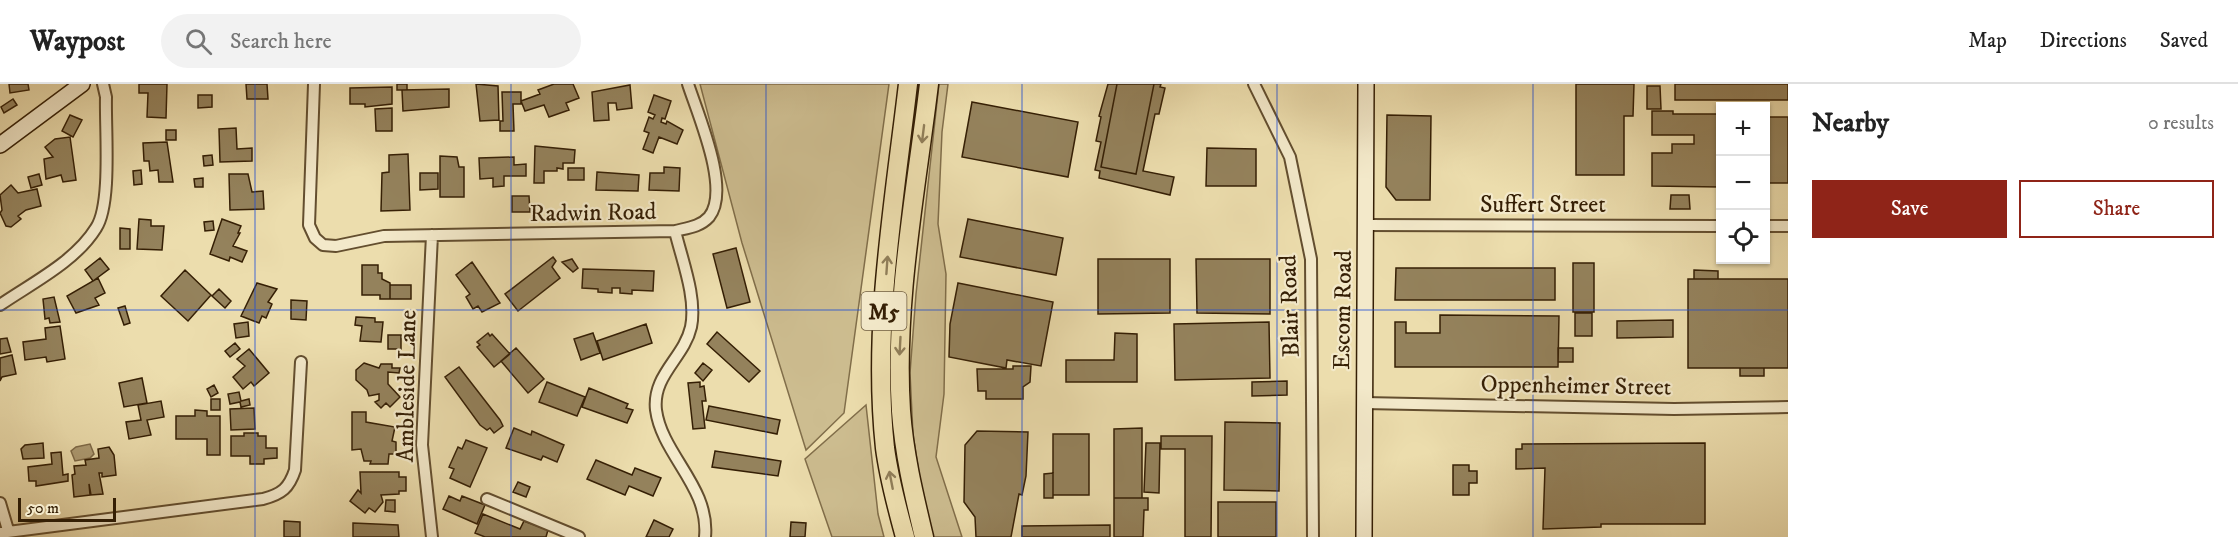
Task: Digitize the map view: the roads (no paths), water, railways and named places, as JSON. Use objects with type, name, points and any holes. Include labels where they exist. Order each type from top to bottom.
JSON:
[{"type":"main road","name":"M5","points":[[905,537],[885,450],[881,358],[888,248],[908,84]]},
{"type":"main road","name":"M5","points":[[924,537],[906,456],[899,362],[908,247],[929,84]]},
{"type":"street","points":[[0,145],[82,84]]},
{"type":"street","points":[[0,305],[71,256],[97,228],[105,204],[106,97],[103,84]]},
{"type":"street","name":"Radwin Road","points":[[314,84],[309,225],[315,238],[323,245],[336,246],[384,236],[675,231],[699,225],[709,216],[717,201],[717,180],[688,84]]},
{"type":"street","name":"Blair Road","points":[[1254,84],[1290,157],[1311,259],[1313,537]]},
{"type":"street","name":"Escom Road","points":[[1364,537],[1366,84]]},
{"type":"street","name":"Suffert Street","points":[[1366,225],[1716,226]]},
{"type":"street","points":[[1770,226],[1788,226]]},
{"type":"street","points":[[675,231],[692,316],[686,340],[662,377],[657,390],[656,411],[660,425],[702,505],[706,526],[705,537]]},
{"type":"street","name":"Ambleside Lane","points":[[432,235],[422,445],[432,537]]},
{"type":"street","points":[[0,503],[4,531],[263,499],[284,491],[290,485],[295,470],[301,362]]},
{"type":"street","name":"Oppenheimer Street","points":[[1364,403],[1674,409],[1788,407]]},
{"type":"street","points":[[487,499],[579,537]]},
{"type":"street","points":[[551,537],[557,526]]}]
